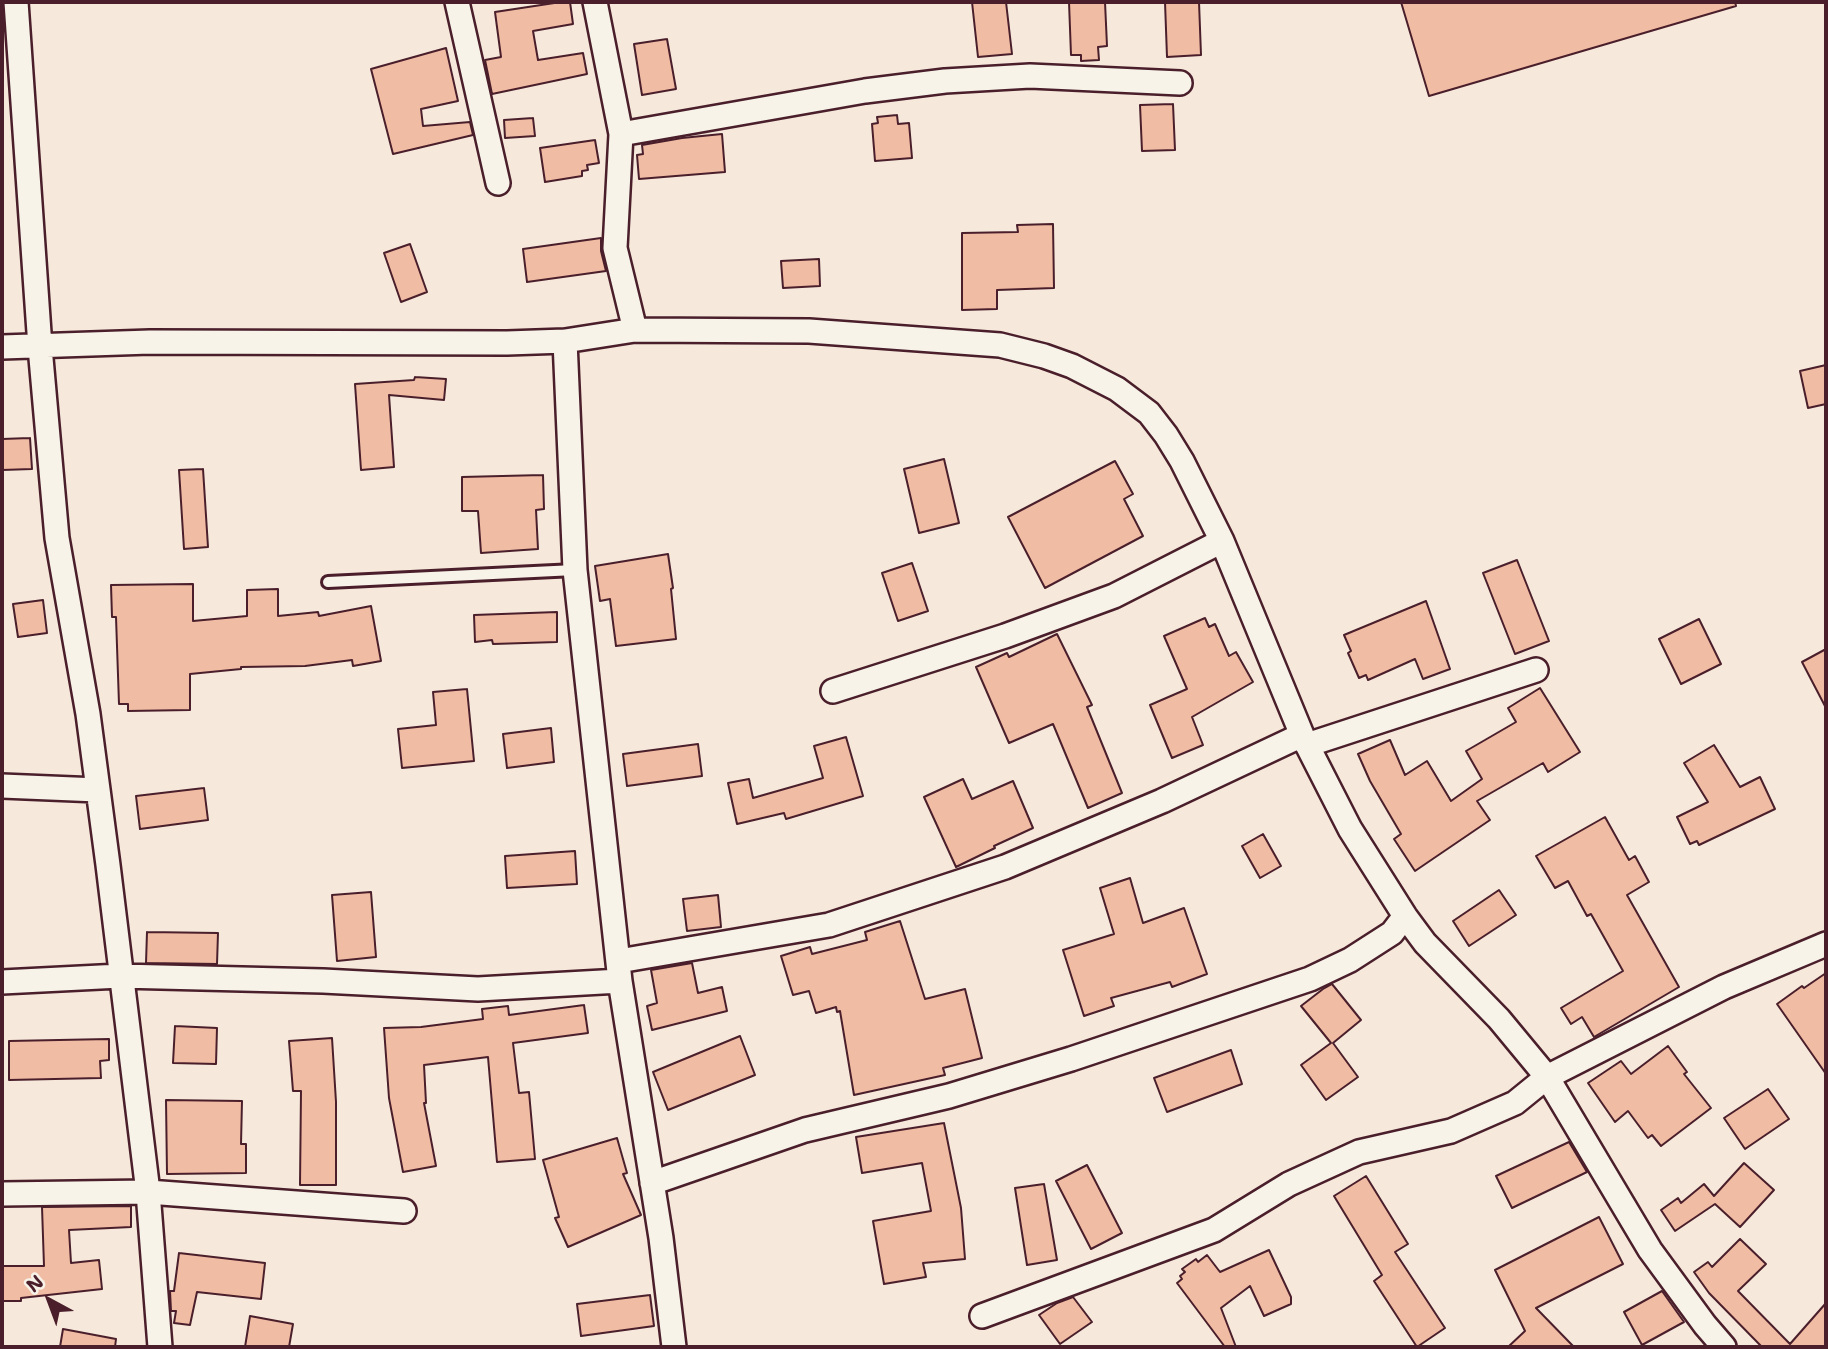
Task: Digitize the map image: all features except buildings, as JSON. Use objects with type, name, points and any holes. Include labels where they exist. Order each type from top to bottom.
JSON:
[{"type":"street","points":[[16,2],[40,347],[57,538],[88,714],[98,790],[148,1192],[160,1347]]},
{"type":"street","points":[[457,2],[498,183]]},
{"type":"street","points":[[595,2],[621,134],[615,248],[635,330]]},
{"type":"street","points":[[621,134],[865,91],[945,81],[1030,76],[1180,83]]},
{"type":"street","points":[[2,347],[150,342],[507,343],[565,341],[635,330],[836,333],[1000,345],[1053,359],[1117,389],[1149,412],[1182,461],[1222,541],[1304,740],[1350,830],[1425,943],[1499,1020],[1547,1077],[1650,1250],[1724,1347]]},
{"type":"street","points":[[565,341],[575,570],[620,971],[674,1347]]},
{"type":"street","points":[[832,691],[1005,636],[1114,596],[1222,541]]},
{"type":"street","points":[[2,982],[120,976],[323,981],[478,989],[620,971],[829,925],[993,871],[1304,740],[1536,670]]},
{"type":"street","points":[[2,786],[98,790]]},
{"type":"street","points":[[652,1183],[805,1130],[949,1096],[1071,1059],[1310,979],[1350,960],[1392,933],[1405,916]]},
{"type":"street","points":[[982,1316],[1214,1230],[1289,1185],[1359,1152],[1451,1131],[1515,1103],[1547,1077],[1724,987],[1826,944]]},
{"type":"street","points":[[2,1194],[148,1192],[404,1211]]},
{"type":"lane","points":[[328,582],[575,570]]}]
